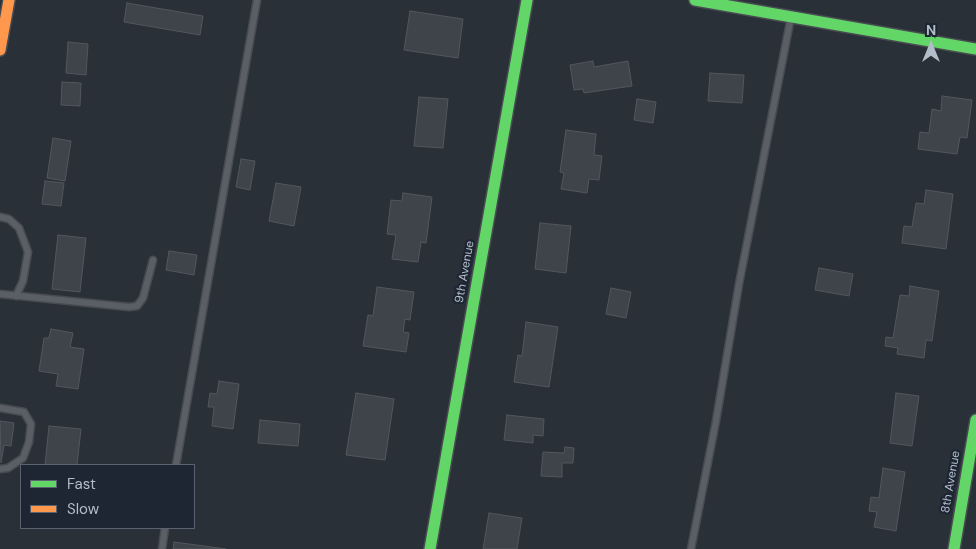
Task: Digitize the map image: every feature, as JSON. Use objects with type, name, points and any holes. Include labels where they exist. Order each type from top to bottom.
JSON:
[{"type":"street","points":[[0,50],[9,0]]},
{"type":"street","name":"9th Avenue","points":[[430,549],[527,0]]},
{"type":"street","points":[[695,0],[976,49]]},
{"type":"street","name":"8th Avenue","points":[[954,549],[976,420]]},
{"type":"lane","points":[[176,464],[257,0]]},
{"type":"lane","points":[[691,549],[716,421],[739,284],[791,17]]},
{"type":"lane","points":[[0,217],[9,219],[19,228],[28,252],[23,281],[16,296]]},
{"type":"lane","points":[[0,294],[129,307],[137,306],[143,298],[153,260]]},
{"type":"lane","points":[[0,408],[24,412],[31,424],[29,442],[23,458],[8,468],[0,469]]},
{"type":"lane","points":[[162,549],[165,529]]},
{"type":"building","points":[[127,3],[203,16],[200,35],[124,22]]},
{"type":"building","points":[[410,11],[463,19],[458,58],[404,50]]},
{"type":"building","points":[[68,42],[88,44],[86,75],[66,73]]},
{"type":"building","points":[[593,61],[594,67],[628,61],[632,86],[584,93],[583,89],[574,90],[570,65]]},
{"type":"building","points":[[710,73],[744,75],[742,103],[708,101]]},
{"type":"building","points":[[62,82],[81,83],[80,106],[61,105]]},
{"type":"building","points":[[942,96],[972,100],[967,138],[960,137],[957,154],[918,149],[920,132],[929,133],[932,109],[941,111]]},
{"type":"building","points":[[419,97],[448,99],[443,148],[414,146]]},
{"type":"building","points":[[637,99],[656,102],[653,123],[634,120]]},
{"type":"building","points":[[566,130],[596,134],[594,155],[602,156],[599,180],[589,179],[587,193],[561,189],[564,173],[560,172]]},
{"type":"building","points":[[53,138],[71,141],[65,181],[47,178]]},
{"type":"building","points":[[241,159],[255,161],[250,190],[236,187]]},
{"type":"building","points":[[45,181],[64,183],[61,206],[42,204]]},
{"type":"building","points":[[276,183],[301,187],[294,226],[269,221]]},
{"type":"building","points":[[926,190],[953,194],[946,249],[902,243],[904,226],[912,227],[916,203],[924,204]]},
{"type":"building","points":[[403,193],[432,197],[426,243],[421,242],[418,262],[392,259],[396,235],[387,234],[391,200],[402,201]]},
{"type":"building","points":[[540,223],[571,226],[566,273],[535,269]]},
{"type":"building","points":[[58,235],[86,238],[80,292],[52,289]]},
{"type":"building","points":[[169,251],[197,255],[194,275],[166,270]]},
{"type":"building","points":[[819,268],[853,274],[849,296],[815,290]]},
{"type":"building","points":[[910,286],[939,291],[932,341],[926,340],[924,358],[897,354],[898,348],[885,346],[886,337],[893,338],[900,295],[909,296]]},
{"type":"building","points":[[377,287],[414,292],[410,320],[405,319],[403,332],[409,333],[406,352],[363,346],[368,315],[373,316]]},
{"type":"building","points":[[611,288],[631,292],[626,318],[606,314]]},
{"type":"building","points":[[526,322],[558,327],[549,387],[514,382],[518,355],[522,356]]},
{"type":"building","points":[[51,329],[73,333],[70,347],[84,349],[78,389],[56,386],[58,374],[39,371],[44,338],[49,338]]},
{"type":"building","points":[[219,381],[239,384],[233,429],[212,426],[214,407],[208,407],[210,393],[217,394]]},
{"type":"building","points":[[356,393],[394,399],[385,460],[346,455]]},
{"type":"building","points":[[896,393],[919,396],[912,446],[890,443]]},
{"type":"building","points":[[507,415],[544,419],[543,436],[533,435],[533,443],[504,440]]},
{"type":"building","points":[[260,420],[300,424],[298,446],[258,443]]},
{"type":"building","points":[[0,421],[14,423],[11,446],[4,445],[1,463]]},
{"type":"building","points":[[49,426],[81,429],[77,464],[45,464]]},
{"type":"building","points":[[565,447],[574,448],[573,463],[562,463],[562,477],[541,476],[543,452],[564,453]]},
{"type":"building","points":[[883,468],[905,472],[896,531],[874,527],[877,512],[869,511],[871,497],[879,498]]},
{"type":"building","points":[[489,513],[522,518],[517,549],[483,549]]},
{"type":"building","points":[[174,542],[226,549],[173,549]]},
{"type":"traffic: fast","points":[[430,549],[527,0]]},
{"type":"traffic: fast","points":[[695,0],[976,49]]},
{"type":"traffic: fast","points":[[954,549],[976,420]]},
{"type":"traffic: slow","points":[[0,50],[9,0]]}]
